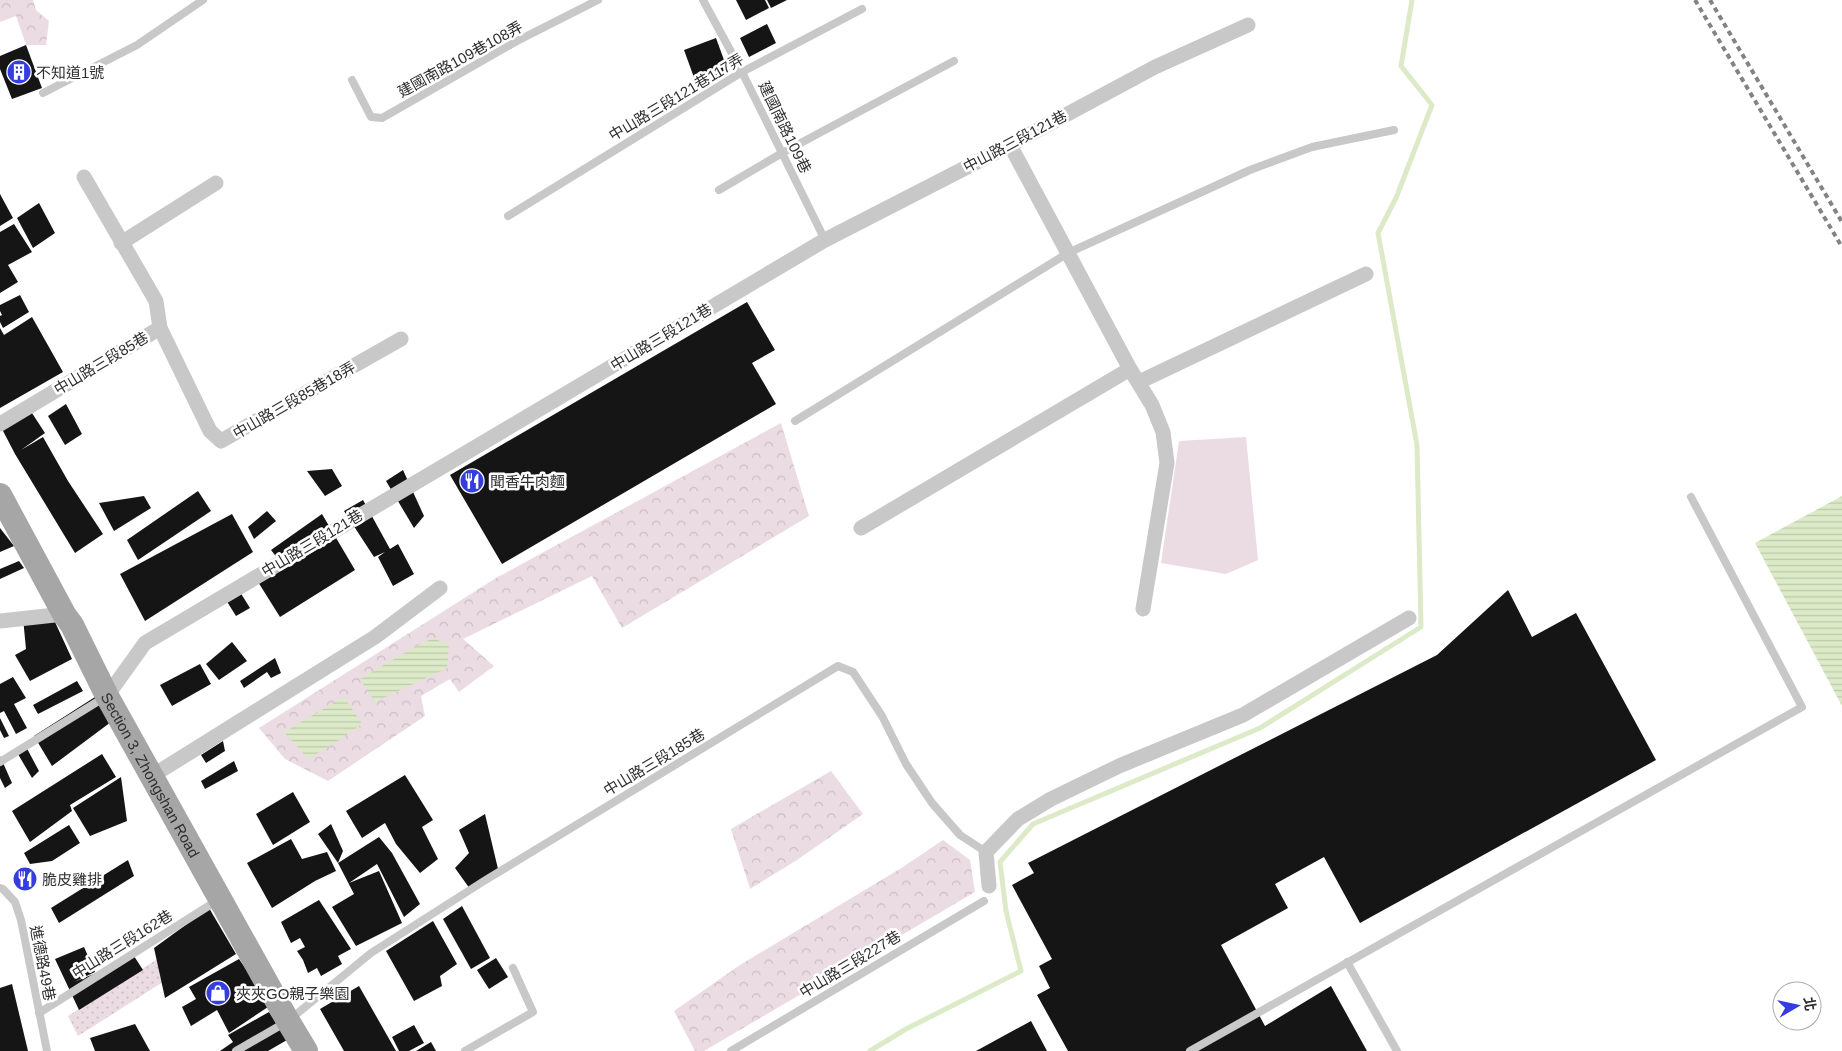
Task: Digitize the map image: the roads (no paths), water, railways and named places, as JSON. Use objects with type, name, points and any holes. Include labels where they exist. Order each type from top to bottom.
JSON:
[{"type":"main road","name":"Section 3, Zhongshan Road","points":[[0,495],[72,626],[107,696],[306,1051]]},
{"type":"street","name":"中山路三段121巷","points":[[107,696],[145,643],[825,240],[1010,145],[1155,67],[1248,25]]},
{"type":"street","points":[[1010,145],[1130,369],[1140,382],[1163,432],[1167,463],[1143,609]]},
{"type":"street","name":"中山路三段85巷","points":[[0,424],[160,328],[156,301],[84,177]]},
{"type":"street","points":[[121,243],[216,183]]},
{"type":"street","points":[[1140,382],[1366,274]]},
{"type":"street","name":"中山路三段85巷18弄","points":[[160,328],[210,431],[222,441],[401,339]]},
{"type":"street","points":[[861,528],[1130,369]]},
{"type":"street","points":[[152,776],[375,637],[440,588]]},
{"type":"street","points":[[0,621],[64,614]]},
{"type":"street","points":[[989,886],[986,852],[1018,818],[1051,799],[1119,766],[1243,715],[1409,618]]},
{"type":"lane","points":[[43,94],[136,45],[202,0]]},
{"type":"lane","name":"建國南路109巷108弄","points":[[352,80],[371,117],[382,118],[517,41],[598,0]]},
{"type":"lane","name":"建國南路109巷","points":[[703,0],[742,72],[825,240]]},
{"type":"lane","name":"中山路三段121巷117弄","points":[[508,216],[742,72],[862,9]]},
{"type":"lane","points":[[719,190],[782,153],[954,61]]},
{"type":"lane","points":[[795,421],[1068,253],[1250,170],[1312,146],[1394,130]]},
{"type":"lane","points":[[1190,1051],[1802,707],[1691,497]]},
{"type":"lane","name":"中山路三段185巷","points":[[288,1021],[370,953],[838,666],[853,672],[882,716],[906,764],[932,804],[960,835],[986,852]]},
{"type":"lane","points":[[0,762],[107,696]]},
{"type":"lane","name":"進德路49巷","points":[[0,888],[15,902],[21,920],[47,1051]]},
{"type":"lane","name":"中山路三段162巷","points":[[39,1013],[220,899]]},
{"type":"lane","name":"中山路三段227巷","points":[[731,1051],[984,902]]},
{"type":"lane","points":[[1347,962],[1397,1051]]},
{"type":"lane","points":[[466,1051],[533,1012],[513,968]]},
{"type":"lane","points":[[236,1051],[288,1021]]},
{"type":"waterway","points":[[870,1051],[906,1029],[1021,971],[1006,911],[1000,862],[1033,824],[1260,728],[1421,627],[1417,445],[1378,233],[1396,198],[1432,105],[1401,66],[1412,0]]},
{"type":"railway","points":[[1695,0],[1842,247]]},
{"type":"railway","points":[[1710,0],[1842,222]]},
{"type":"place","name":"不知道1號","points":[[19,72]]},
{"type":"place","name":"聞香牛肉麵","points":[[472,481]]},
{"type":"place","name":"脆皮雞排","points":[[25,879]]},
{"type":"place","name":"夾夾GO親子樂園","points":[[218,993]]}]
